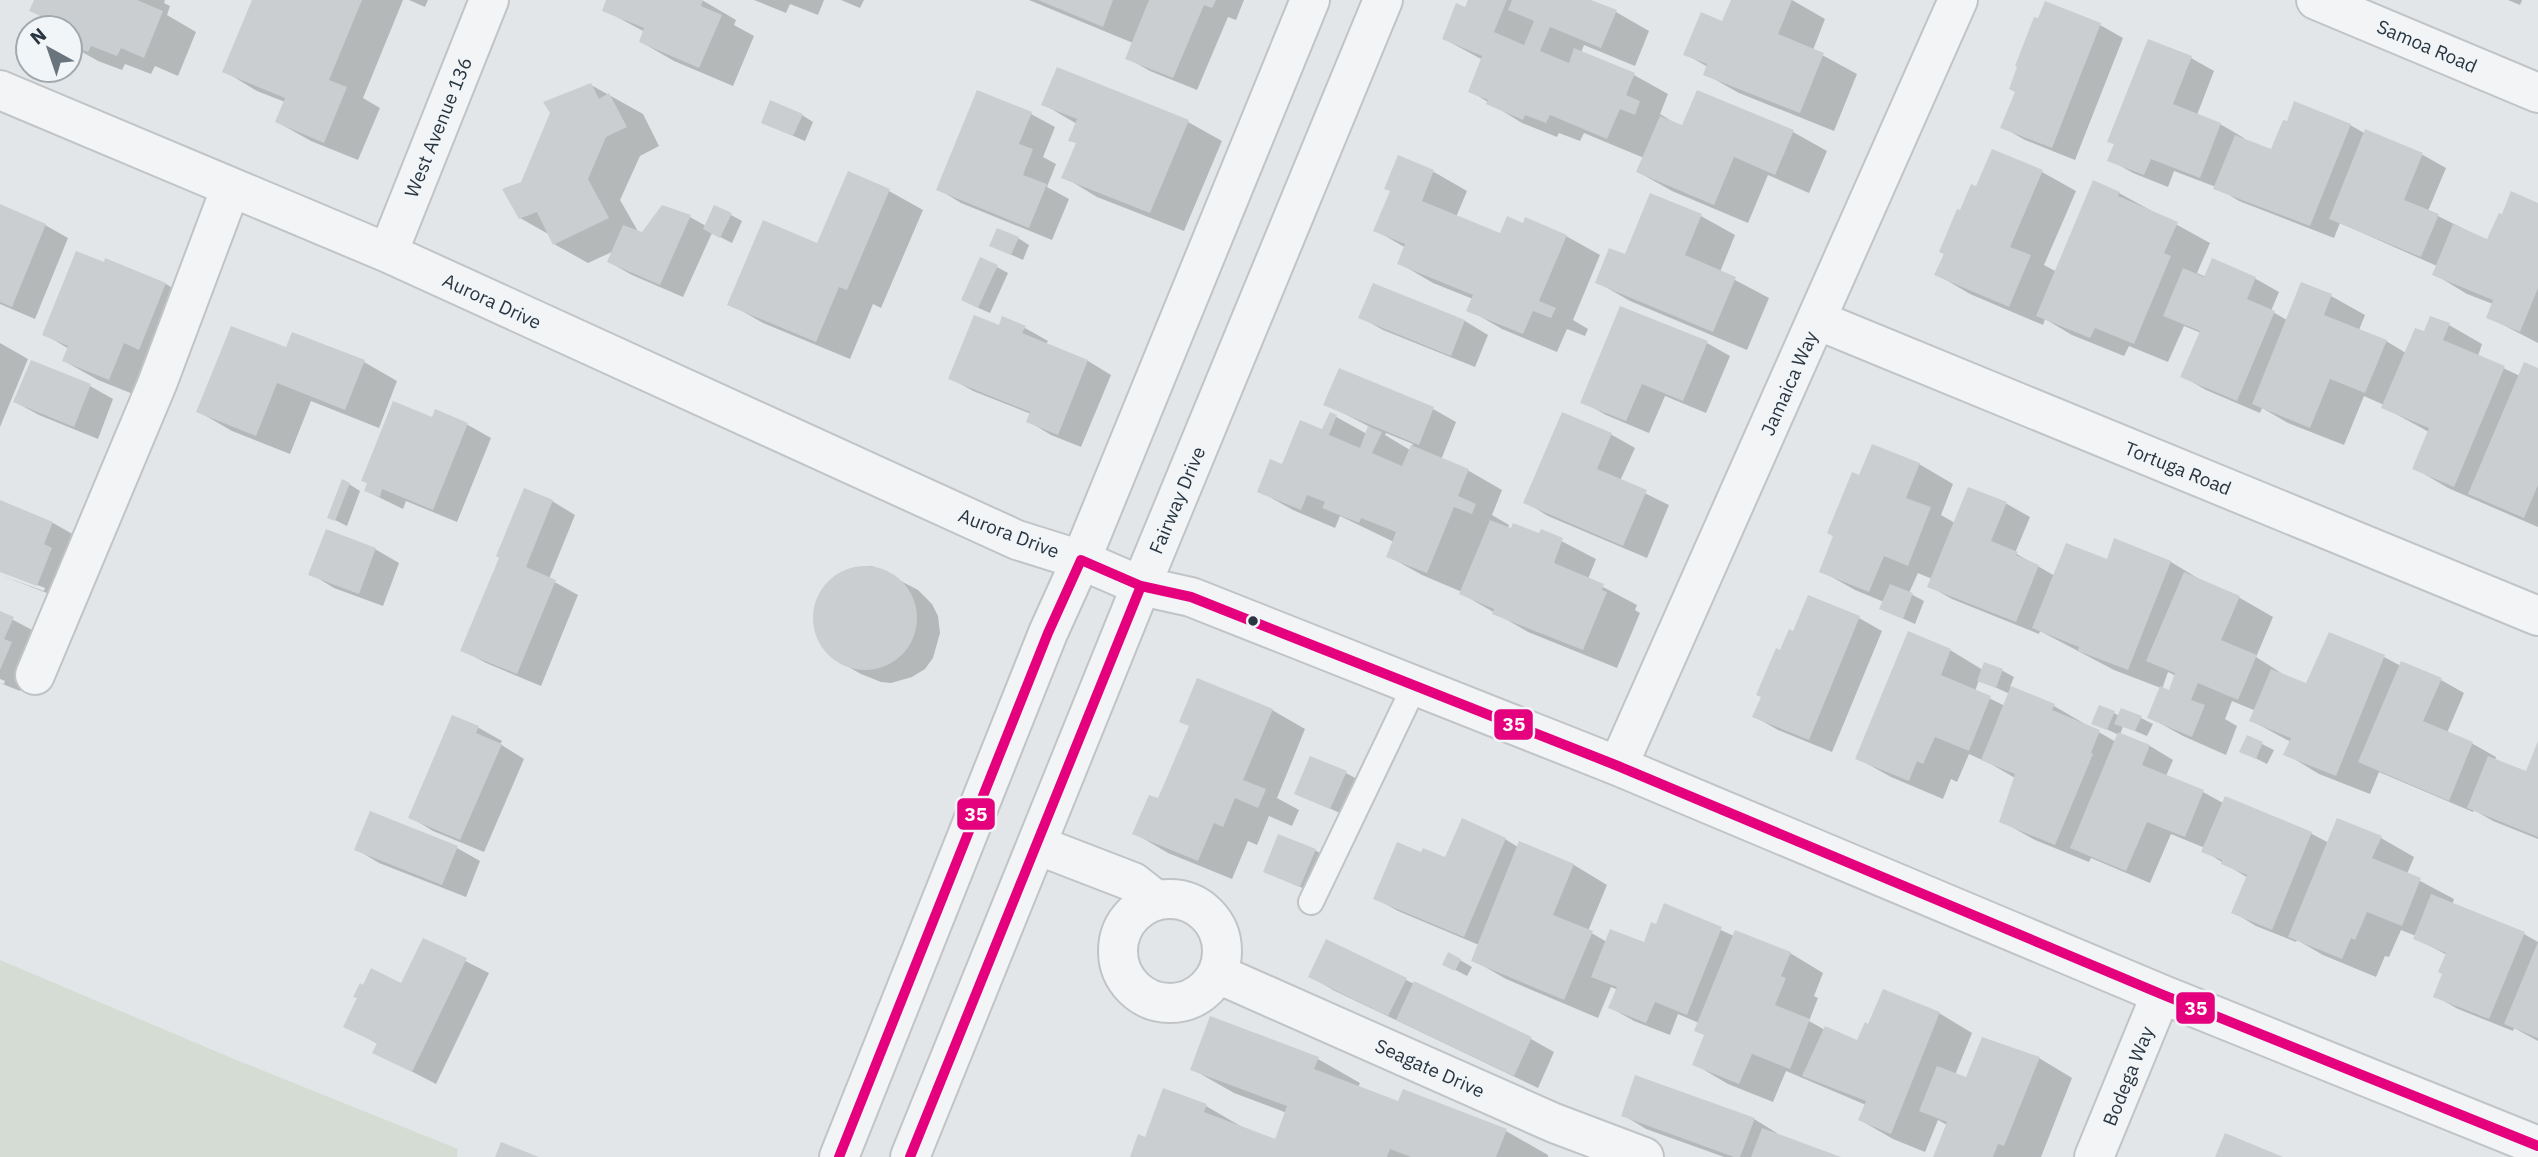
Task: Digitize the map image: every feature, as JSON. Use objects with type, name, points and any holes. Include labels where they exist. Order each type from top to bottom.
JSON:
[{"type":"street","name":"West Avenue 136","points":[[388,253],[489,0]]},
{"type":"street","points":[[839,1157],[1048,633],[1081,560],[1310,0]]},
{"type":"street","name":"Fairway Drive","points":[[910,1157],[1141,586],[1383,0]]},
{"type":"street","name":"Jamaica Way","points":[[1619,766],[1958,0]]},
{"type":"street","name":"Samoa Road","points":[[2316,0],[2538,93]]},
{"type":"street","name":"Aurora Drive","points":[[0,90],[388,253],[1017,540],[1081,560],[1141,586],[1191,597],[1619,766],[2161,995],[2538,1146]]},
{"type":"street","points":[[35,675],[157,384],[231,187]]},
{"type":"street","name":"Tortuga Road","points":[[1817,320],[2538,616]]},
{"type":"street","points":[[1037,845],[1133,883],[1156,900]]},
{"type":"street","points":[[1156,900],[1190,902],[1205,911],[1222,940],[1223,957],[1218,974],[1207,988],[1193,999],[1175,1004],[1157,1003],[1141,995],[1127,983],[1119,968],[1117,951],[1120,934],[1128,919],[1141,907],[1156,900]]},
{"type":"street","name":"Seagate Drive","points":[[1218,974],[1554,1123],[1644,1157]]},
{"type":"street","name":"Bodega Way","points":[[2094,1157],[2161,995]]},
{"type":"lane","points":[[1311,902],[1415,685]]},
{"type":"shaded area","points":[[0,960],[234,1059],[458,1149],[457,1157],[0,1157]]},
{"type":"building","points":[[34,0],[137,0],[163,11],[144,58],[121,48],[117,56],[91,46],[88,52],[84,50],[84,14],[36,14],[29,11]]},
{"type":"building","points":[[252,0],[362,0],[329,80],[347,87],[324,143],[275,122],[285,98],[222,72]]},
{"type":"building","points":[[606,0],[703,0],[701,6],[722,15],[699,68],[639,42],[644,28],[602,11]]},
{"type":"building","points":[[1038,0],[1113,0],[1103,27]]},
{"type":"building","points":[[1149,0],[1216,0],[1212,8],[1204,5],[1173,78],[1125,59]]},
{"type":"building","points":[[1468,0],[1507,0],[1494,32],[1524,45],[1534,21],[1508,10],[1512,0],[1591,0],[1617,10],[1601,48],[1550,27],[1540,51],[1569,63],[1574,48],[1635,73],[1626,95],[1640,101],[1635,115],[1620,109],[1607,139],[1550,115],[1546,123],[1525,115],[1523,120],[1486,104],[1488,100],[1468,92],[1482,56],[1442,39],[1456,3],[1465,7]]},
{"type":"building","points":[[1731,0],[1792,0],[1778,34],[1824,53],[1800,113],[1703,75],[1707,64],[1683,55],[1701,12],[1722,21]]},
{"type":"building","points":[[2045,1],[2101,23],[2052,148],[2000,128],[2015,92],[2009,89],[2017,67],[2015,66],[2034,17],[2038,18]]},
{"type":"building","points":[[2148,39],[2192,56],[2173,104],[2221,123],[2200,178],[2151,159],[2144,175],[2107,161],[2114,144],[2107,142]]},
{"type":"building","points":[[1057,67],[1189,120],[1150,213],[1061,178],[1076,143],[1068,141],[1077,119],[1041,105]]},
{"type":"building","points":[[591,83],[599,99],[609,93],[627,127],[606,137],[588,179],[609,218],[553,245],[537,212],[519,219],[502,189],[521,182],[550,113],[543,102]]},
{"type":"building","points":[[977,90],[1032,112],[1019,144],[1033,149],[1023,175],[1047,184],[1029,228],[936,190]]},
{"type":"building","points":[[1697,90],[1794,130],[1775,175],[1734,157],[1714,205],[1636,172],[1660,116],[1682,125]]},
{"type":"building","points":[[770,100],[803,114],[793,136],[761,123]]},
{"type":"building","points":[[2294,101],[2351,124],[2310,226],[2213,189],[2235,135],[2271,149],[2283,120],[2287,121]]},
{"type":"building","points":[[2365,129],[2423,153],[2404,200],[2439,214],[2421,257],[2329,219]]},
{"type":"building","points":[[1992,149],[2043,170],[2010,247],[2031,255],[2009,307],[1934,275],[1944,254],[1939,252],[1957,209],[1960,210],[1971,184],[1976,186]]},
{"type":"building","points":[[1398,155],[1434,170],[1422,201],[1500,233],[1507,216],[1523,223],[1525,217],[1567,235],[1539,301],[1556,308],[1551,318],[1533,311],[1523,334],[1466,311],[1473,295],[1397,264],[1405,244],[1373,231],[1390,191],[1384,189]]},
{"type":"building","points":[[848,171],[890,189],[847,290],[839,287],[816,342],[727,305],[763,220],[817,243]]},
{"type":"building","points":[[2093,180],[2120,192],[2118,196],[2178,222],[2164,253],[2171,256],[2134,344],[2095,328],[2090,338],[2036,316]]},
{"type":"building","points":[[2511,191],[2538,203],[2538,288],[2520,332],[2486,318],[2493,300],[2432,275],[2453,224],[2487,239],[2499,213],[2502,214]]},
{"type":"building","points":[[1650,193],[1702,214],[1685,255],[1736,277],[1713,332],[1595,283],[1609,248],[1625,254]]},
{"type":"building","points":[[0,204],[46,224],[12,307],[0,302]]},
{"type":"building","points":[[662,205],[691,215],[660,285],[607,262],[623,225],[642,232]]},
{"type":"building","points":[[714,205],[732,213],[720,238],[703,229]]},
{"type":"building","points":[[997,228],[1019,237],[1011,255],[989,246]]},
{"type":"building","points":[[76,251],[104,262],[105,258],[166,283],[139,350],[124,343],[109,380],[62,361],[68,346],[42,335]]},
{"type":"building","points":[[980,257],[998,265],[978,308],[961,300]]},
{"type":"building","points":[[2212,258],[2256,277],[2247,299],[2275,311],[2237,401],[2180,377],[2200,331],[2163,316],[2183,268],[2204,277]]},
{"type":"building","points":[[2301,282],[2332,294],[2324,315],[2387,340],[2365,393],[2330,379],[2310,428],[2252,404]]},
{"type":"building","points":[[1373,283],[1465,320],[1451,356],[1358,318]]},
{"type":"building","points":[[1620,306],[1708,341],[1683,401],[1642,384],[1626,421],[1580,403]]},
{"type":"building","points":[[974,315],[999,325],[1002,316],[1026,326],[1022,333],[1088,360],[1058,435],[1026,422],[1030,412],[948,379]]},
{"type":"building","points":[[2430,316],[2450,323],[2443,340],[2505,366],[2454,487],[2412,469],[2429,428],[2381,408],[2415,328],[2424,331]]},
{"type":"building","points":[[231,326],[286,347],[292,332],[365,360],[345,410],[277,383],[256,436],[196,412]]},
{"type":"building","points":[[31,360],[91,384],[74,427],[13,402]]},
{"type":"building","points":[[2524,362],[2538,368],[2538,485],[2524,518],[2468,494]]},
{"type":"building","points":[[1339,368],[1434,407],[1419,445],[1323,405]]},
{"type":"building","points":[[393,401],[432,417],[435,409],[468,423],[433,510],[382,489],[380,497],[364,491],[367,483],[361,481]]},
{"type":"building","points":[[1330,412],[1337,415],[1329,435],[1360,448],[1368,426],[1382,432],[1372,453],[1402,466],[1411,445],[1469,469],[1458,496],[1476,504],[1472,514],[1454,507],[1427,573],[1386,557],[1396,532],[1361,518],[1359,523],[1322,508],[1325,502],[1307,495],[1301,510],[1257,492],[1270,459],[1282,464],[1300,420],[1322,429]]},
{"type":"building","points":[[1562,412],[1612,433],[1597,469],[1647,490],[1623,546],[1523,503]]},
{"type":"building","points":[[1872,444],[1920,463],[1906,498],[1931,507],[1908,566],[1884,556],[1869,592],[1819,572],[1833,536],[1827,533],[1852,472],[1859,475]]},
{"type":"building","points":[[342,479],[350,483],[335,521],[327,518]]},
{"type":"building","points":[[1968,487],[2007,502],[1991,541],[2018,552],[2016,555],[2039,565],[2016,622],[1927,587]]},
{"type":"building","points":[[524,488],[553,500],[526,567],[556,580],[517,674],[460,651],[499,558],[496,556]]},
{"type":"building","points":[[0,500],[53,522],[44,544],[52,548],[37,586],[0,572]]},
{"type":"building","points":[[1490,520],[1511,528],[1513,523],[1539,533],[1541,529],[1563,538],[1554,563],[1604,584],[1602,590],[1607,592],[1583,650],[1492,614],[1494,609],[1459,594]]},
{"type":"building","points":[[326,529],[376,548],[359,594],[308,575]]},
{"type":"building","points":[[2114,538],[2171,561],[2128,670],[2078,651],[2079,647],[2032,628],[2066,543],[2107,559]]},
{"type":"building","points":[[865,566],[885,570],[902,581],[913,598],[917,618],[913,638],[902,655],[885,666],[865,670],[845,666],[828,655],[817,638],[813,618],[817,598],[828,581],[845,570]]},
{"type":"building","points":[[2184,572],[2240,596],[2221,640],[2257,655],[2238,700],[2198,683],[2191,700],[2205,705],[2192,737],[2147,718],[2160,686],[2169,690],[2175,673],[2146,661]]},
{"type":"building","points":[[1890,584],[1913,593],[1903,619],[1879,609]]},
{"type":"building","points":[[1808,595],[1860,616],[1809,740],[1752,717],[1761,697],[1756,695],[1776,648],[1780,650],[1789,629],[1793,631]]},
{"type":"building","points":[[0,611],[14,617],[4,639],[12,642],[0,670]]},
{"type":"building","points":[[1908,631],[1951,649],[1941,675],[1991,696],[1969,751],[1935,737],[1923,764],[1917,761],[1909,781],[1855,759]]},
{"type":"building","points":[[2329,632],[2385,655],[2336,776],[2283,755],[2291,738],[2249,721],[2271,669],[2306,683]]},
{"type":"building","points":[[2401,661],[2442,678],[2423,721],[2473,742],[2449,801],[2358,762]]},
{"type":"building","points":[[1984,662],[2003,669],[1996,688],[1977,681]]},
{"type":"building","points":[[1197,678],[1273,709],[1243,780],[1266,789],[1258,808],[1235,798],[1223,827],[1214,823],[1198,861],[1132,834],[1149,795],[1158,798],[1189,726],[1179,722]]},
{"type":"building","points":[[2011,686],[2055,704],[2052,710],[2100,730],[2091,753],[2093,754],[2055,845],[1999,822],[2015,774],[1981,760]]},
{"type":"building","points":[[2099,705],[2115,711],[2107,730],[2091,724]]},
{"type":"building","points":[[2121,708],[2142,716],[2135,731],[2114,724]]},
{"type":"building","points":[[452,715],[479,726],[476,733],[502,744],[460,840],[408,818]]},
{"type":"building","points":[[2118,732],[2150,745],[2142,765],[2204,790],[2185,837],[2147,822],[2126,871],[2070,848]]},
{"type":"building","points":[[2247,735],[2263,742],[2256,759],[2239,752]]},
{"type":"building","points":[[2538,741],[2538,837],[2467,808],[2488,756],[2526,771]]},
{"type":"building","points":[[1310,756],[1347,771],[1330,809],[1294,794]]},
{"type":"building","points":[[2225,796],[2312,832],[2272,930],[2231,913],[2247,875],[2221,864],[2222,860],[2201,852]]},
{"type":"building","points":[[370,811],[458,846],[442,885],[354,850]]},
{"type":"building","points":[[1462,818],[1506,838],[1464,937],[1373,899],[1397,842],[1421,852],[1423,848],[1445,857]]},
{"type":"building","points":[[2337,818],[2382,836],[2372,858],[2421,878],[2402,926],[2367,912],[2355,940],[2351,938],[2342,959],[2288,937]]},
{"type":"building","points":[[1278,834],[1316,849],[1300,887],[1263,872]]},
{"type":"building","points":[[1519,841],[1574,864],[1553,915],[1593,931],[1564,1000],[1471,961]]},
{"type":"building","points":[[2431,894],[2525,932],[2489,1019],[2433,997],[2442,974],[2438,972],[2446,953],[2413,939]]},
{"type":"building","points":[[1664,903],[1722,927],[1687,1015],[1655,1002],[1646,1023],[1608,1008],[1617,987],[1591,977],[1610,929],[1644,942],[1651,922],[1656,924]]},
{"type":"building","points":[[1735,930],[1791,952],[1781,976],[1786,978],[1775,1005],[1810,1019],[1790,1069],[1752,1054],[1739,1084],[1692,1065],[1704,1035],[1694,1031]]},
{"type":"building","points":[[423,938],[467,958],[412,1072],[372,1053],[377,1043],[343,1027],[357,998],[353,997],[360,983],[363,985],[371,968],[401,983]]},
{"type":"building","points":[[1326,939],[1407,978],[1388,1016],[1308,977]]},
{"type":"building","points":[[2538,942],[2538,1038],[2504,1024]]},
{"type":"building","points":[[1448,952],[1461,959],[1455,971],[1442,965]]},
{"type":"building","points":[[1414,981],[1532,1037],[1514,1076],[1396,1020]]},
{"type":"building","points":[[1883,989],[1940,1012],[1891,1134],[1858,1120],[1866,1101],[1802,1076],[1825,1026],[1857,1040],[1865,1022],[1868,1024]]},
{"type":"building","points":[[1210,1016],[1319,1057],[1314,1069],[1398,1101],[1403,1089],[1507,1129],[1496,1157],[1411,1157],[1390,1149],[1387,1157],[1130,1157],[1138,1134],[1145,1137],[1163,1088],[1207,1104],[1204,1112],[1275,1139],[1287,1106],[1190,1070]]},
{"type":"building","points":[[1982,1037],[2040,1057],[2004,1146],[1998,1144],[1993,1157],[1933,1157],[1947,1122],[1919,1111],[1937,1066],[1966,1077]]},
{"type":"building","points":[[1635,1075],[1755,1118],[1740,1157],[1621,1116]]},
{"type":"building","points":[[1762,1128],[1841,1157],[1751,1157]]},
{"type":"building","points":[[2225,1133],[2283,1157],[2215,1157]]},
{"type":"building","points":[[501,1142],[539,1157],[495,1157]]},
{"type":"transit line","name":"35","points":[[839,1157],[1048,633],[1081,560],[1141,586],[1191,597],[1618,766],[2161,994],[2538,1146]]},
{"type":"transit line","name":"35","points":[[910,1157],[1141,586]]}]
